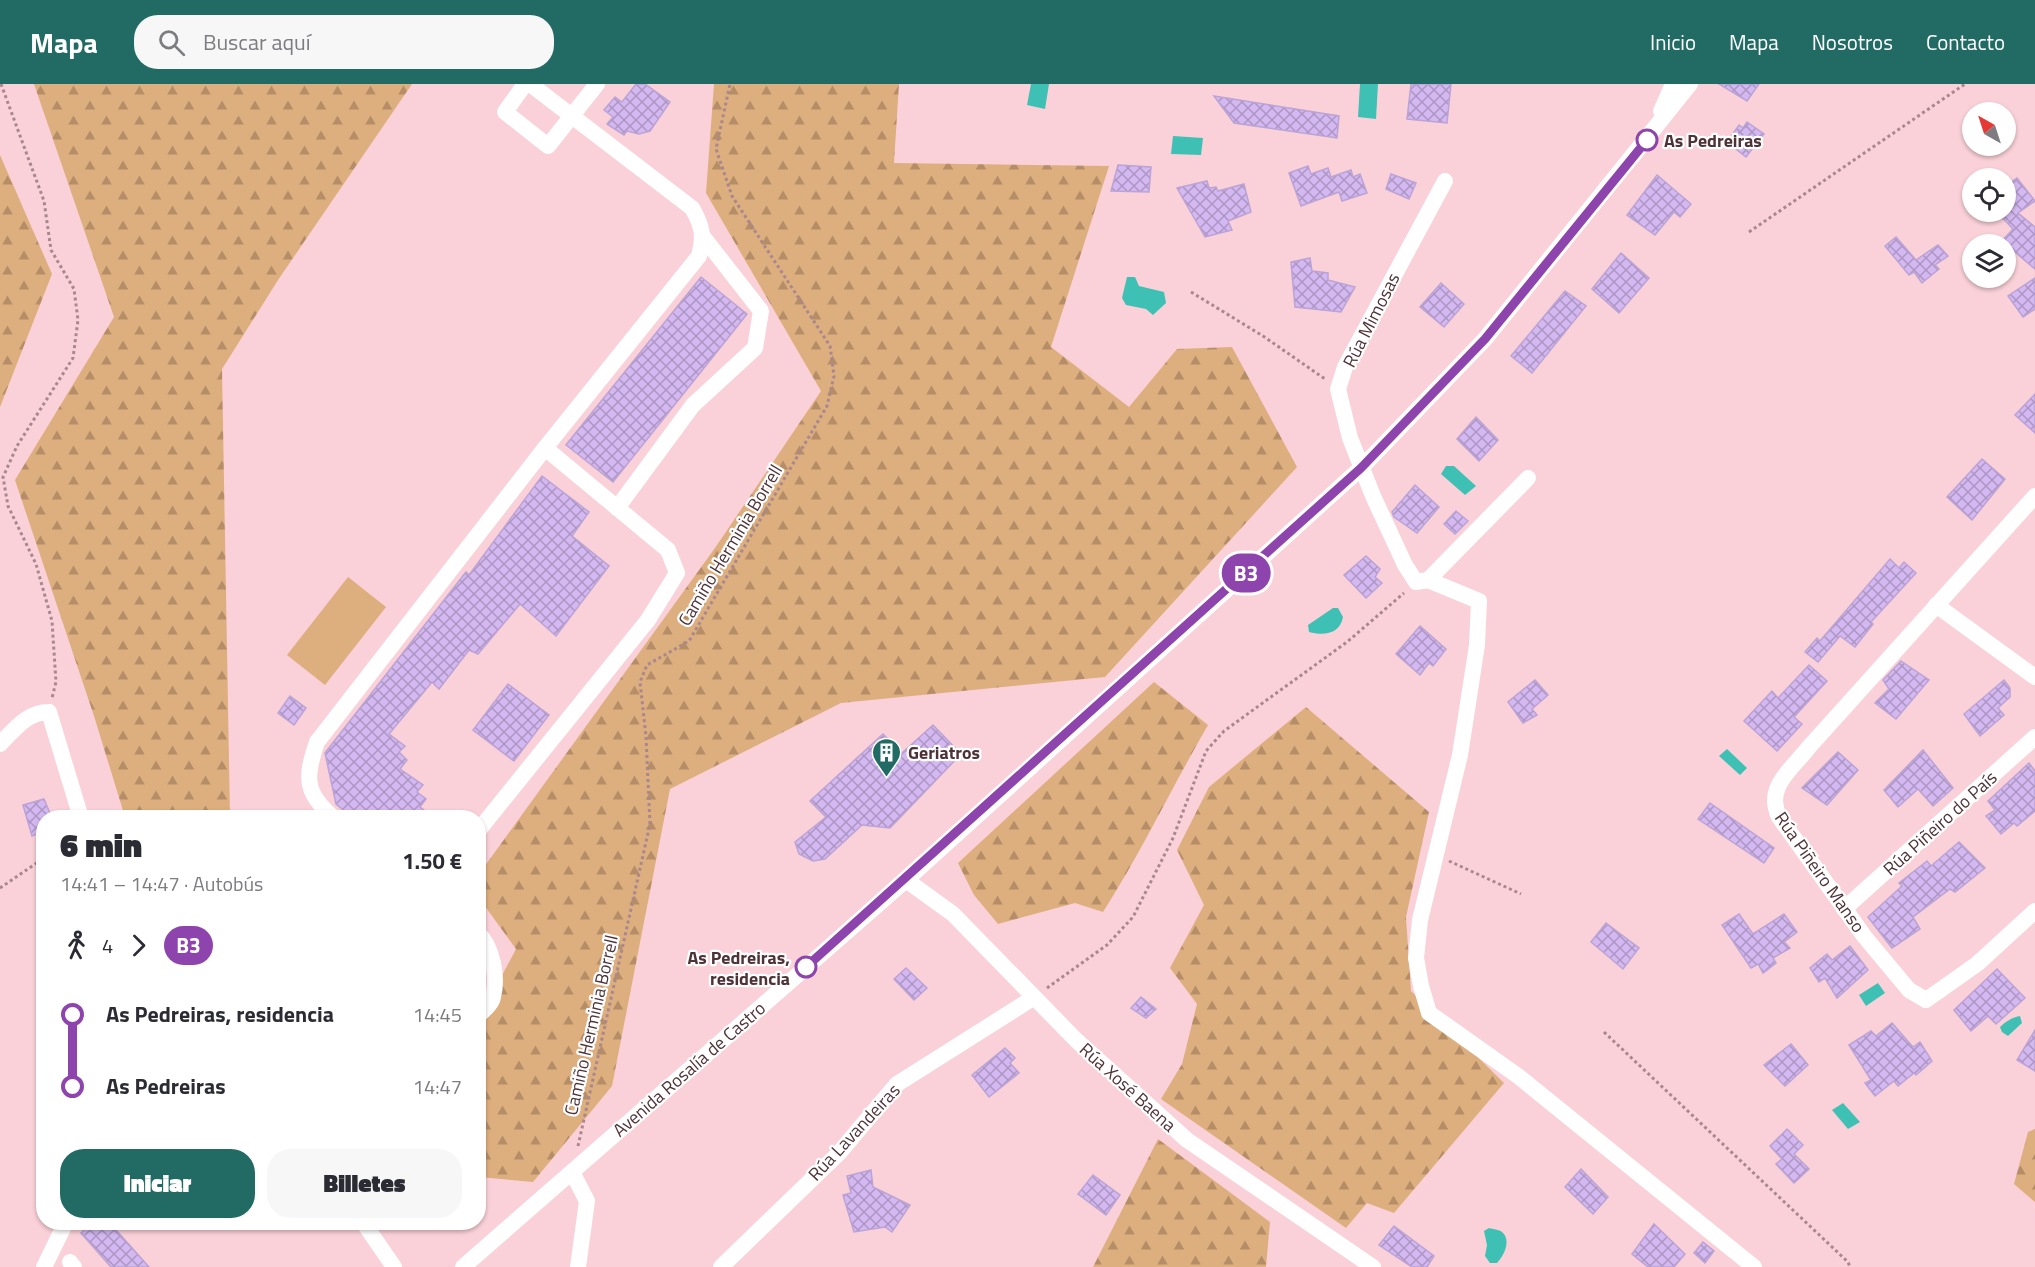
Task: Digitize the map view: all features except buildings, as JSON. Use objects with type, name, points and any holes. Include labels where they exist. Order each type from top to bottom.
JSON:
[{"type":"street","points":[[525,84],[505,112],[548,146],[597,84]]},
{"type":"street","points":[[326,810],[312,796],[308,771],[316,742],[544,448],[699,256],[704,238],[702,226],[692,208],[530,84]]},
{"type":"street","name":"Avenida Rosalía de Castro","points":[[1651,135],[1673,84]]},
{"type":"street","name":"Avenida Rosalía de Castro","points":[[463,1267],[906,880],[1361,468],[1485,339],[1690,84]]},
{"type":"street","name":"Rúa Mimosas","points":[[1422,581],[1405,565],[1361,468],[1350,438],[1338,390],[1346,367],[1446,181]]},
{"type":"street","points":[[617,508],[693,405],[755,348],[761,311],[704,238]]},
{"type":"street","points":[[486,821],[648,620],[677,573],[668,550],[544,448]]},
{"type":"street","points":[[1528,478],[1422,581],[1479,600],[1477,645],[1460,755],[1420,920],[1416,958],[1429,1013],[1518,1076],[1754,1267]]},
{"type":"street","name":"Rúa Piñeiro Manso","points":[[2035,496],[1776,788],[1773,804],[1779,817],[1845,909],[1909,990],[1926,1000],[1977,964],[2035,911]]},
{"type":"street","points":[[1936,605],[2035,677]]},
{"type":"street","points":[[0,744],[36,712],[49,712],[79,810]]},
{"type":"street","name":"Rúa Piñeiro do País","points":[[1845,909],[2035,737]]},
{"type":"street","name":"Rúa Xosé Baena","points":[[906,880],[953,914],[1076,1040],[1186,1140],[1372,1267]]},
{"type":"street","points":[[486,944],[494,964],[493,999],[486,1007]]},
{"type":"street","name":"Rúa Lavandeiras","points":[[720,1267],[839,1153],[897,1084],[1033,998]]},
{"type":"street","points":[[572,1172],[587,1201],[578,1267]]},
{"type":"street","points":[[44,1267],[62,1230]]},
{"type":"street","points":[[369,1230],[394,1267]]},
{"type":"path","points":[[1,84],[44,201],[51,250],[74,289],[78,320],[73,357],[17,446],[3,477],[8,506],[36,564],[52,621],[56,682],[49,712]]},
{"type":"path","name":"Camiño Herminia Borrell","points":[[572,1172],[650,824],[646,736],[640,682],[647,665],[689,640],[827,406],[834,376],[830,346],[732,196],[716,148],[730,84]]},
{"type":"path","points":[[1749,232],[1965,84]]},
{"type":"path","points":[[1191,292],[1263,336],[1338,390]]},
{"type":"path","points":[[1033,998],[1107,945],[1133,917],[1173,838],[1206,751],[1224,731],[1347,642],[1422,581]]},
{"type":"path","points":[[1437,855],[1521,894]]},
{"type":"path","points":[[0,888],[36,863]]},
{"type":"path","points":[[1604,1032],[1840,1254],[1850,1267]]},
{"type":"green space","points":[[34,84],[412,84],[278,280],[222,369],[230,810],[123,810],[15,480],[114,317]]},
{"type":"green space","points":[[714,84],[899,84],[894,163],[1109,166],[1051,347],[1129,407],[1177,349],[1232,347],[1297,467],[1105,677],[841,703],[670,789],[612,1086],[533,1182],[486,1178],[486,1006],[516,949],[486,908],[486,864],[715,548],[821,391],[706,193]]},
{"type":"green space","points":[[0,155],[52,274],[0,407]]},
{"type":"green space","points":[[348,577],[386,607],[325,685],[287,655]]},
{"type":"green space","points":[[1154,682],[1208,725],[1131,866],[1103,912],[1075,903],[998,924],[974,895],[958,863]]},
{"type":"green space","points":[[1306,707],[1429,812],[1406,917],[1411,991],[1504,1083],[1394,1213],[1367,1203],[1346,1228],[1161,1099],[1182,1064],[1197,1004],[1170,968],[1204,905],[1177,850],[1209,787]]},
{"type":"green space","points":[[2035,1129],[2035,1202],[2014,1184],[2028,1132]]},
{"type":"green space","points":[[1158,1139],[1270,1222],[1266,1267],[1093,1267]]},
{"type":"water","points":[[1031,84],[1049,84],[1045,109],[1027,105]]},
{"type":"water","points":[[1360,84],[1378,84],[1376,119],[1358,117]]},
{"type":"water","points":[[1173,136],[1203,138],[1201,155],[1171,154]]},
{"type":"water","points":[[1127,277],[1135,277],[1139,286],[1164,292],[1166,303],[1153,315],[1146,309],[1126,305],[1122,298]]},
{"type":"water","points":[[1446,466],[1454,466],[1476,486],[1465,495],[1441,474]]},
{"type":"water","points":[[1333,608],[1338,608],[1343,617],[1339,627],[1331,632],[1320,634],[1309,632],[1308,625]]},
{"type":"water","points":[[1727,749],[1747,768],[1740,775],[1719,756]]},
{"type":"water","points":[[1878,983],[1885,993],[1866,1006],[1859,995]]},
{"type":"water","points":[[2020,1016],[2022,1023],[2008,1036],[2002,1032],[2000,1027],[2002,1025]]},
{"type":"water","points":[[1843,1103],[1860,1122],[1848,1129],[1832,1110]]},
{"type":"water","points":[[1489,1228],[1502,1232],[1506,1240],[1504,1253],[1497,1263],[1490,1263],[1485,1256],[1487,1245],[1484,1231]]},
{"type":"bus line","name":"B3","points":[[806,967],[906,880],[1361,468],[1485,339],[1647,140]]},
{"type":"place","name":"As Pedreiras","points":[[1647,140]]},
{"type":"place","name":"Geriatros","points":[[887,778]]},
{"type":"place","name":"As Pedreiras, residencia","points":[[806,967]]}]
